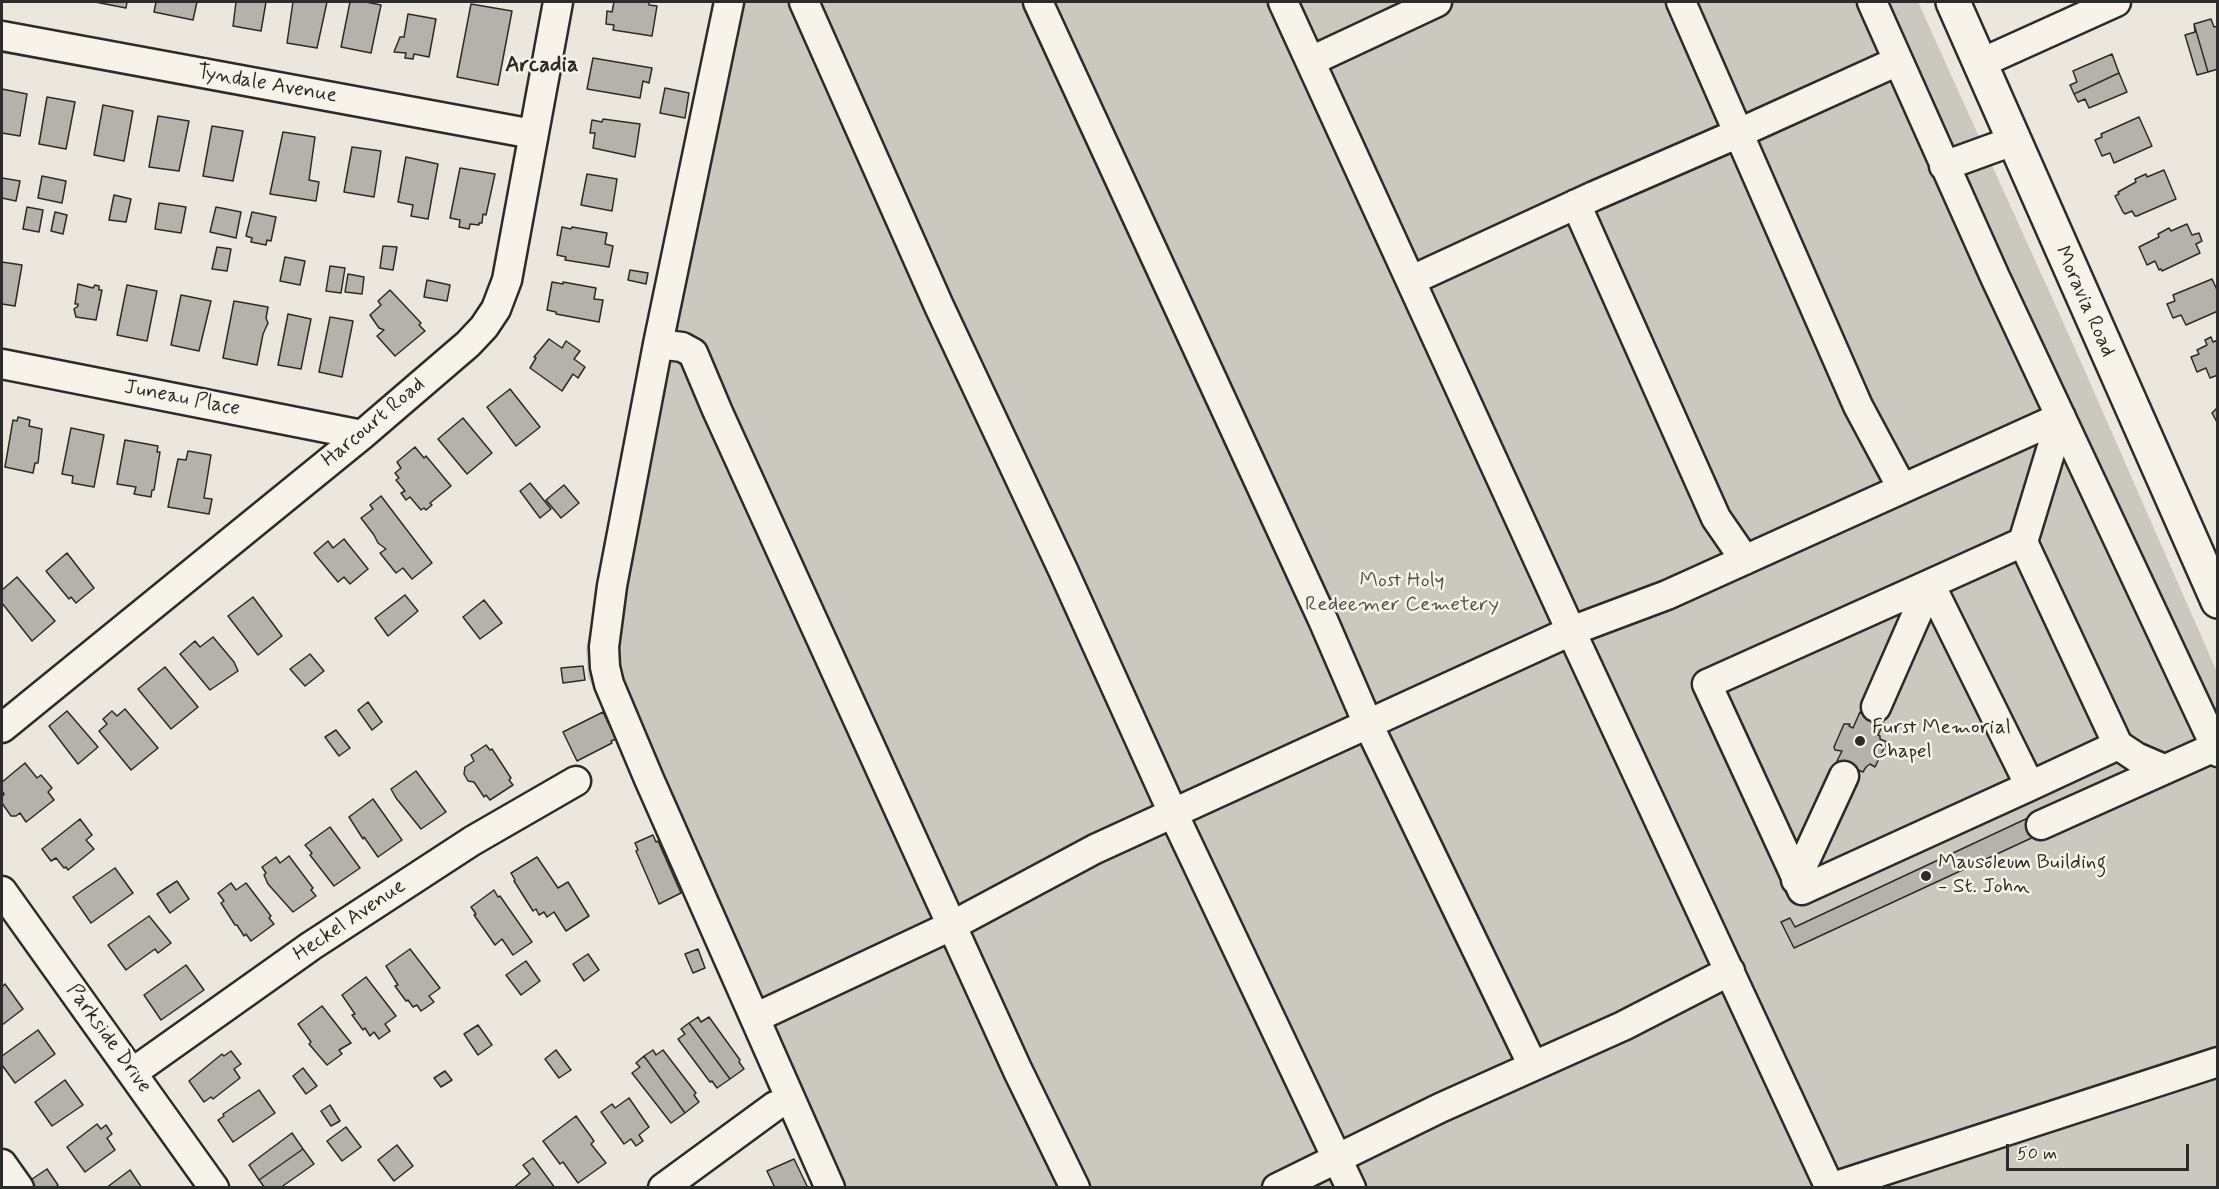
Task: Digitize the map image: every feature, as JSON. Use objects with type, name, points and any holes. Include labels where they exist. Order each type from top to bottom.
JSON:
[{"type":"main road","name":"Moravia Road","points":[[1953,2],[2217,601]]},
{"type":"street","name":"Harcourt Road","points":[[2,728],[362,435],[468,344],[484,327],[496,309],[507,280],[558,2]]},
{"type":"street","points":[[729,2],[658,344],[612,586],[604,647],[605,667],[618,705],[830,1188]]},
{"type":"street","points":[[804,2],[939,306],[1064,570],[1173,813],[1351,1188]]},
{"type":"street","points":[[1038,2],[1323,620],[1368,724],[1533,1066]]},
{"type":"street","points":[[1283,2],[1571,631],[1830,1188],[2217,1062]]},
{"type":"street","points":[[1311,61],[1437,2]]},
{"type":"street","points":[[1681,2],[1858,406],[1902,488]]},
{"type":"street","points":[[1872,2],[1944,166],[2216,749],[2164,769],[2041,825]]},
{"type":"street","points":[[1981,63],[2116,2]]},
{"type":"street","name":"Tyndale Avenue","points":[[2,36],[533,134]]},
{"type":"street","points":[[1412,280],[1576,204],[1898,61]]},
{"type":"street","points":[[1944,166],[2013,141]]},
{"type":"street","points":[[1576,204],[1716,518],[1745,560]]},
{"type":"street","points":[[658,344],[682,347],[693,353],[1018,1071],[1075,1188]]},
{"type":"street","name":"Juneau Place","points":[[2,364],[362,435]]},
{"type":"street","points":[[755,1018],[953,925],[1095,849],[1173,813],[1571,631],[1667,595],[2061,417]]},
{"type":"street","points":[[2061,417],[2023,542],[2118,745],[2136,757],[2164,769]]},
{"type":"street","points":[[2023,542],[1707,684],[1796,880],[1802,890],[2118,745]]},
{"type":"street","points":[[1876,707],[1930,584]]},
{"type":"street","points":[[1930,584],[2030,786]]},
{"type":"street","points":[[1796,880],[1844,776]]},
{"type":"street","name":"Heckel Avenue","points":[[132,1073],[341,926],[472,841],[576,781]]},
{"type":"street","name":"Parkside Drive","points":[[2,891],[214,1188]]},
{"type":"street","points":[[1277,1188],[1440,1108],[1623,1026],[1730,971]]},
{"type":"street","points":[[663,1188],[775,1107]]},
{"type":"street","points":[[2,1164],[19,1188]]},
{"type":"green space","name":"Most Holy Redeemer Cemetery","points":[[716,2],[1918,2],[2073,344],[2217,672],[2217,1187],[819,1187],[730,986],[588,677],[586,649]]},
{"type":"building","points":[[95,2],[127,2],[126,8]]},
{"type":"building","points":[[156,2],[197,2],[193,20],[154,12]]},
{"type":"building","points":[[236,2],[266,2],[261,31],[233,26]]},
{"type":"building","points":[[293,2],[327,2],[317,48],[287,43]]},
{"type":"building","points":[[350,2],[381,5],[371,53],[341,47]]},
{"type":"building","points":[[614,2],[649,2],[649,5],[657,6],[652,36],[613,30],[614,25],[606,24],[607,11],[612,12]]},
{"type":"building","points":[[471,4],[512,11],[498,85],[457,77]]},
{"type":"building","points":[[408,14],[436,19],[429,57],[414,54],[413,59],[405,58],[406,53],[394,52],[400,37],[404,37]]},
{"type":"building","points":[[2211,19],[2214,27],[2218,26],[2218,69],[2208,72],[2194,24]]},
{"type":"building","points":[[2194,24],[2208,72],[2197,75],[2185,35],[2195,32]]},
{"type":"building","points":[[2112,54],[2119,73],[2074,94],[2070,85],[2077,82],[2073,71]]},
{"type":"building","points":[[593,58],[652,68],[649,83],[643,81],[640,98],[587,89]]},
{"type":"building","points":[[2119,73],[2127,92],[2089,108],[2085,99],[2078,102],[2074,94]]},
{"type":"building","points":[[665,88],[689,93],[685,118],[660,113]]},
{"type":"building","points":[[2,89],[27,94],[20,136],[2,133]]},
{"type":"building","points":[[47,97],[75,102],[66,149],[39,144]]},
{"type":"building","points":[[103,105],[133,111],[124,161],[94,155]]},
{"type":"building","points":[[158,116],[189,121],[179,171],[149,167]]},
{"type":"building","points":[[2139,117],[2152,146],[2114,163],[2110,153],[2102,156],[2095,140],[2102,137],[2101,134]]},
{"type":"building","points":[[603,119],[640,124],[635,157],[593,148],[595,133],[590,133],[592,120],[602,122]]},
{"type":"building","points":[[212,126],[243,131],[233,181],[203,176]]},
{"type":"building","points":[[283,132],[315,137],[309,180],[319,182],[316,201],[270,194]]},
{"type":"building","points":[[352,147],[381,151],[374,197],[344,192]]},
{"type":"building","points":[[406,157],[438,164],[428,219],[411,216],[413,205],[398,202]]},
{"type":"building","points":[[460,168],[495,174],[486,215],[483,214],[482,223],[470,224],[469,229],[459,227],[460,220],[450,218]]},
{"type":"building","points":[[2164,170],[2176,199],[2137,216],[2132,211],[2125,214],[2115,196],[2119,194],[2118,192],[2136,182],[2135,179]]},
{"type":"building","points":[[587,174],[617,179],[612,211],[581,205]]},
{"type":"building","points":[[42,176],[66,181],[62,203],[38,198]]},
{"type":"building","points":[[2,178],[20,181],[16,201],[2,198]]},
{"type":"building","points":[[114,195],[131,199],[126,222],[109,220]]},
{"type":"building","points":[[159,203],[186,207],[181,233],[155,229]]},
{"type":"building","points":[[27,207],[43,210],[39,232],[23,229]]},
{"type":"building","points":[[216,207],[241,212],[236,238],[210,232]]},
{"type":"building","points":[[55,212],[67,215],[63,234],[51,231]]},
{"type":"building","points":[[252,212],[276,217],[271,241],[267,240],[266,245],[251,242],[252,238],[246,236]]},
{"type":"building","points":[[2187,224],[2192,235],[2199,233],[2202,241],[2196,244],[2200,253],[2162,271],[2159,270],[2155,261],[2147,265],[2139,247],[2159,237],[2158,234],[2169,228],[2171,231]]},
{"type":"building","points":[[562,227],[607,233],[605,244],[613,246],[609,267],[565,260],[566,257],[557,255]]},
{"type":"building","points":[[383,246],[397,247],[393,270],[380,268]]},
{"type":"building","points":[[217,247],[231,249],[227,271],[212,269]]},
{"type":"building","points":[[285,257],[305,261],[300,285],[280,281]]},
{"type":"building","points":[[2,262],[22,265],[15,306],[2,304]]},
{"type":"building","points":[[330,266],[345,268],[341,293],[326,291]]},
{"type":"building","points":[[630,270],[648,273],[646,284],[628,280]]},
{"type":"building","points":[[348,274],[364,277],[362,294],[345,292]]},
{"type":"building","points":[[2212,279],[2218,292],[2218,311],[2186,325],[2181,315],[2173,318],[2167,304],[2175,301],[2173,295]]},
{"type":"building","points":[[427,280],[450,285],[447,301],[424,297]]},
{"type":"building","points":[[552,282],[596,288],[594,299],[603,300],[599,322],[556,314],[556,312],[547,310]]},
{"type":"building","points":[[78,284],[93,288],[95,285],[99,286],[99,290],[102,290],[96,320],[76,317],[74,309],[78,306],[75,304]]},
{"type":"building","points":[[127,285],[157,291],[147,341],[117,335]]},
{"type":"building","points":[[390,290],[421,323],[419,325],[425,331],[395,356],[377,336],[384,330],[379,328],[370,315],[381,305],[378,301]]},
{"type":"building","points":[[181,295],[211,301],[199,351],[171,345]]},
{"type":"building","points":[[234,301],[268,307],[266,318],[268,323],[263,334],[257,365],[223,358]]},
{"type":"building","points":[[288,314],[311,319],[301,369],[278,365]]},
{"type":"building","points":[[330,317],[353,321],[342,377],[319,372]]},
{"type":"building","points":[[2211,337],[2213,342],[2218,340],[2218,375],[2210,378],[2206,368],[2197,372],[2191,357],[2199,354],[2197,350],[2207,345],[2205,340]]},
{"type":"building","points":[[549,339],[562,348],[566,341],[580,351],[574,359],[585,367],[578,378],[573,374],[562,391],[530,368],[536,358],[534,357]]},
{"type":"building","points":[[510,389],[540,427],[516,446],[487,407]]},
{"type":"building","points":[[2218,407],[2218,424],[2212,413]]},
{"type":"building","points":[[18,417],[30,420],[29,426],[42,429],[38,463],[35,463],[33,473],[5,467],[13,420],[17,421]]},
{"type":"building","points":[[463,418],[492,453],[467,474],[438,439]]},
{"type":"building","points":[[71,428],[104,435],[94,487],[72,483],[73,476],[62,474]]},
{"type":"building","points":[[125,440],[158,446],[157,452],[160,452],[151,497],[134,494],[136,487],[117,484]]},
{"type":"building","points":[[415,447],[424,458],[426,456],[451,486],[430,503],[432,505],[426,510],[424,508],[421,510],[410,497],[406,500],[401,493],[405,491],[396,480],[399,478],[395,473],[401,468],[397,462]]},
{"type":"building","points":[[188,451],[211,455],[204,498],[212,499],[209,514],[168,507],[178,459],[186,460]]},
{"type":"building","points":[[530,483],[551,509],[540,518],[520,491]]},
{"type":"building","points":[[564,485],[579,503],[561,518],[546,500]]},
{"type":"building","points":[[381,496],[432,563],[412,579],[403,568],[396,573],[380,553],[386,549],[378,543],[361,518],[373,509],[370,505]]},
{"type":"building","points":[[344,539],[368,569],[350,584],[344,577],[338,582],[314,553],[328,541],[333,548]]},
{"type":"building","points":[[67,553],[94,588],[76,603],[71,597],[69,599],[46,571]]},
{"type":"building","points":[[17,577],[55,621],[32,641],[2,603],[2,590]]},
{"type":"building","points":[[405,595],[418,611],[388,636],[375,618]]},
{"type":"building","points":[[253,597],[282,636],[258,655],[228,616]]},
{"type":"building","points":[[484,600],[502,623],[480,639],[463,617]]},
{"type":"building","points":[[213,637],[234,662],[238,671],[210,690],[180,654],[195,641],[200,647]]},
{"type":"building","points":[[310,654],[324,671],[305,686],[290,669]]},
{"type":"building","points":[[583,666],[585,680],[563,683],[561,668]]},
{"type":"building","points":[[165,667],[198,707],[171,729],[138,689]]},
{"type":"building","points":[[368,702],[382,722],[372,730],[358,710]]},
{"type":"building","points":[[125,709],[158,748],[131,770],[99,731],[107,724],[103,719],[112,711],[117,716]]},
{"type":"building","points":[[67,711],[98,747],[78,764],[49,726]]},
{"type":"building","points":[[603,712],[616,739],[577,761],[563,732]]},
{"type":"building","name":"Furst Memorial Chapel","points":[[1860,712],[1884,723],[1878,735],[1880,739],[1887,742],[1875,767],[1870,764],[1863,772],[1837,761],[1842,751],[1835,750],[1834,747],[1844,724],[1850,724],[1849,726],[1853,728]]},
{"type":"building","points":[[336,730],[350,748],[339,756],[325,737]]},
{"type":"building","points":[[486,745],[490,750],[492,749],[513,785],[490,800],[486,795],[484,797],[474,782],[468,781],[464,774],[465,767],[474,761],[471,755]]},
{"type":"building","points":[[25,763],[37,778],[41,775],[52,788],[48,792],[54,800],[26,822],[20,813],[11,816],[2,803],[4,794],[2,782]]},
{"type":"building","points":[[416,771],[446,812],[421,829],[391,789]]},
{"type":"building","points":[[373,799],[402,840],[378,857],[349,817]]},
{"type":"building","name":"Mausoleum Building - St. John","points":[[2030,817],[2038,835],[1794,948],[1781,922],[1790,918],[1795,927]]},
{"type":"building","points":[[80,819],[92,835],[86,840],[94,849],[68,870],[56,858],[51,861],[42,849]]},
{"type":"building","points":[[330,827],[360,868],[334,886],[305,845]]},
{"type":"building","points":[[653,835],[656,842],[658,841],[681,893],[659,904],[636,851],[638,850],[635,843]]},
{"type":"building","points":[[289,856],[313,888],[311,890],[316,896],[293,912],[268,884],[262,867],[276,857],[280,863]]},
{"type":"building","points":[[537,857],[558,888],[568,882],[589,916],[566,931],[554,912],[547,917],[544,912],[539,915],[536,909],[533,911],[514,881],[511,873]]},
{"type":"building","points":[[115,868],[133,893],[91,923],[73,897]]},
{"type":"building","points":[[177,881],[189,899],[170,913],[157,894]]},
{"type":"building","points":[[231,883],[236,890],[246,883],[271,916],[269,918],[274,924],[251,941],[235,925],[221,903],[224,901],[218,893]]},
{"type":"building","points":[[494,890],[532,942],[513,955],[502,939],[495,945],[471,907]]},
{"type":"building","points":[[149,916],[171,943],[158,953],[155,949],[126,970],[108,945]]},
{"type":"building","points":[[410,949],[440,988],[429,996],[434,1002],[421,1011],[417,1005],[413,1007],[408,1000],[406,1001],[395,986],[398,985],[386,966]]},
{"type":"building","points":[[698,949],[705,968],[693,973],[685,954]]},
{"type":"building","points":[[588,954],[599,970],[584,981],[573,964]]},
{"type":"building","points":[[526,961],[540,981],[521,995],[506,975]]},
{"type":"building","points":[[186,965],[204,990],[161,1020],[144,995]]},
{"type":"building","points":[[366,977],[396,1016],[385,1024],[390,1031],[379,1039],[374,1032],[370,1036],[365,1028],[363,1030],[342,995]]},
{"type":"building","points":[[5,984],[23,1009],[2,1025],[2,987]]},
{"type":"building","points":[[322,1006],[351,1043],[339,1050],[342,1054],[327,1065],[309,1044],[311,1042],[298,1024]]},
{"type":"building","points":[[698,1017],[701,1022],[709,1017],[740,1060],[744,1069],[730,1079],[689,1023]]},
{"type":"building","points":[[689,1023],[730,1079],[717,1088],[678,1039],[685,1034],[681,1029]]},
{"type":"building","points":[[478,1025],[492,1045],[478,1055],[464,1034]]},
{"type":"building","points":[[38,1030],[55,1054],[15,1083],[2,1065],[2,1056]]},
{"type":"building","points":[[556,1050],[571,1070],[559,1078],[545,1059]]},
{"type":"building","points":[[653,1050],[656,1055],[663,1050],[696,1093],[694,1095],[699,1102],[685,1113],[644,1056]]},
{"type":"building","points":[[231,1051],[241,1064],[234,1069],[240,1078],[213,1099],[211,1097],[204,1102],[189,1081],[222,1054],[224,1056]]},
{"type":"building","points":[[644,1056],[685,1113],[671,1123],[632,1073],[640,1067],[636,1063]]},
{"type":"building","points":[[303,1068],[317,1086],[306,1094],[293,1076]]},
{"type":"building","points":[[445,1071],[452,1080],[441,1087],[434,1078]]},
{"type":"building","points":[[65,1080],[83,1105],[52,1126],[35,1102]]},
{"type":"building","points":[[259,1090],[275,1113],[233,1142],[218,1120],[224,1116],[223,1114]]},
{"type":"building","points":[[629,1098],[649,1127],[639,1135],[643,1141],[636,1146],[631,1139],[624,1144],[601,1112],[612,1104],[615,1108]]},
{"type":"building","points":[[330,1105],[340,1121],[331,1126],[321,1111]]},
{"type":"building","points":[[576,1116],[594,1141],[591,1144],[606,1163],[578,1183],[563,1162],[560,1164],[543,1141]]},
{"type":"building","points":[[97,1124],[101,1129],[106,1125],[112,1134],[107,1138],[115,1150],[85,1172],[67,1147]]},
{"type":"building","points":[[346,1127],[361,1147],[342,1161],[327,1141]]},
{"type":"building","points":[[292,1133],[303,1149],[259,1180],[249,1165]]},
{"type":"building","points":[[397,1145],[413,1166],[394,1181],[378,1160]]},
{"type":"building","points":[[303,1149],[314,1164],[280,1188],[265,1188],[259,1180]]},
{"type":"building","points":[[533,1158],[555,1188],[513,1188],[530,1174],[523,1165]]},
{"type":"building","points":[[794,1159],[808,1188],[775,1188],[767,1171]]},
{"type":"building","points":[[47,1169],[58,1185],[55,1188],[34,1188],[29,1181]]},
{"type":"building","points":[[130,1170],[142,1188],[106,1188]]},
{"type":"place","name":"Furst Memorial Chapel","points":[[1860,741]]},
{"type":"place","name":"Mausoleum Building - St. John","points":[[1926,876]]},
{"type":"district","name":"Arcadia","points":[[542,66]]}]
